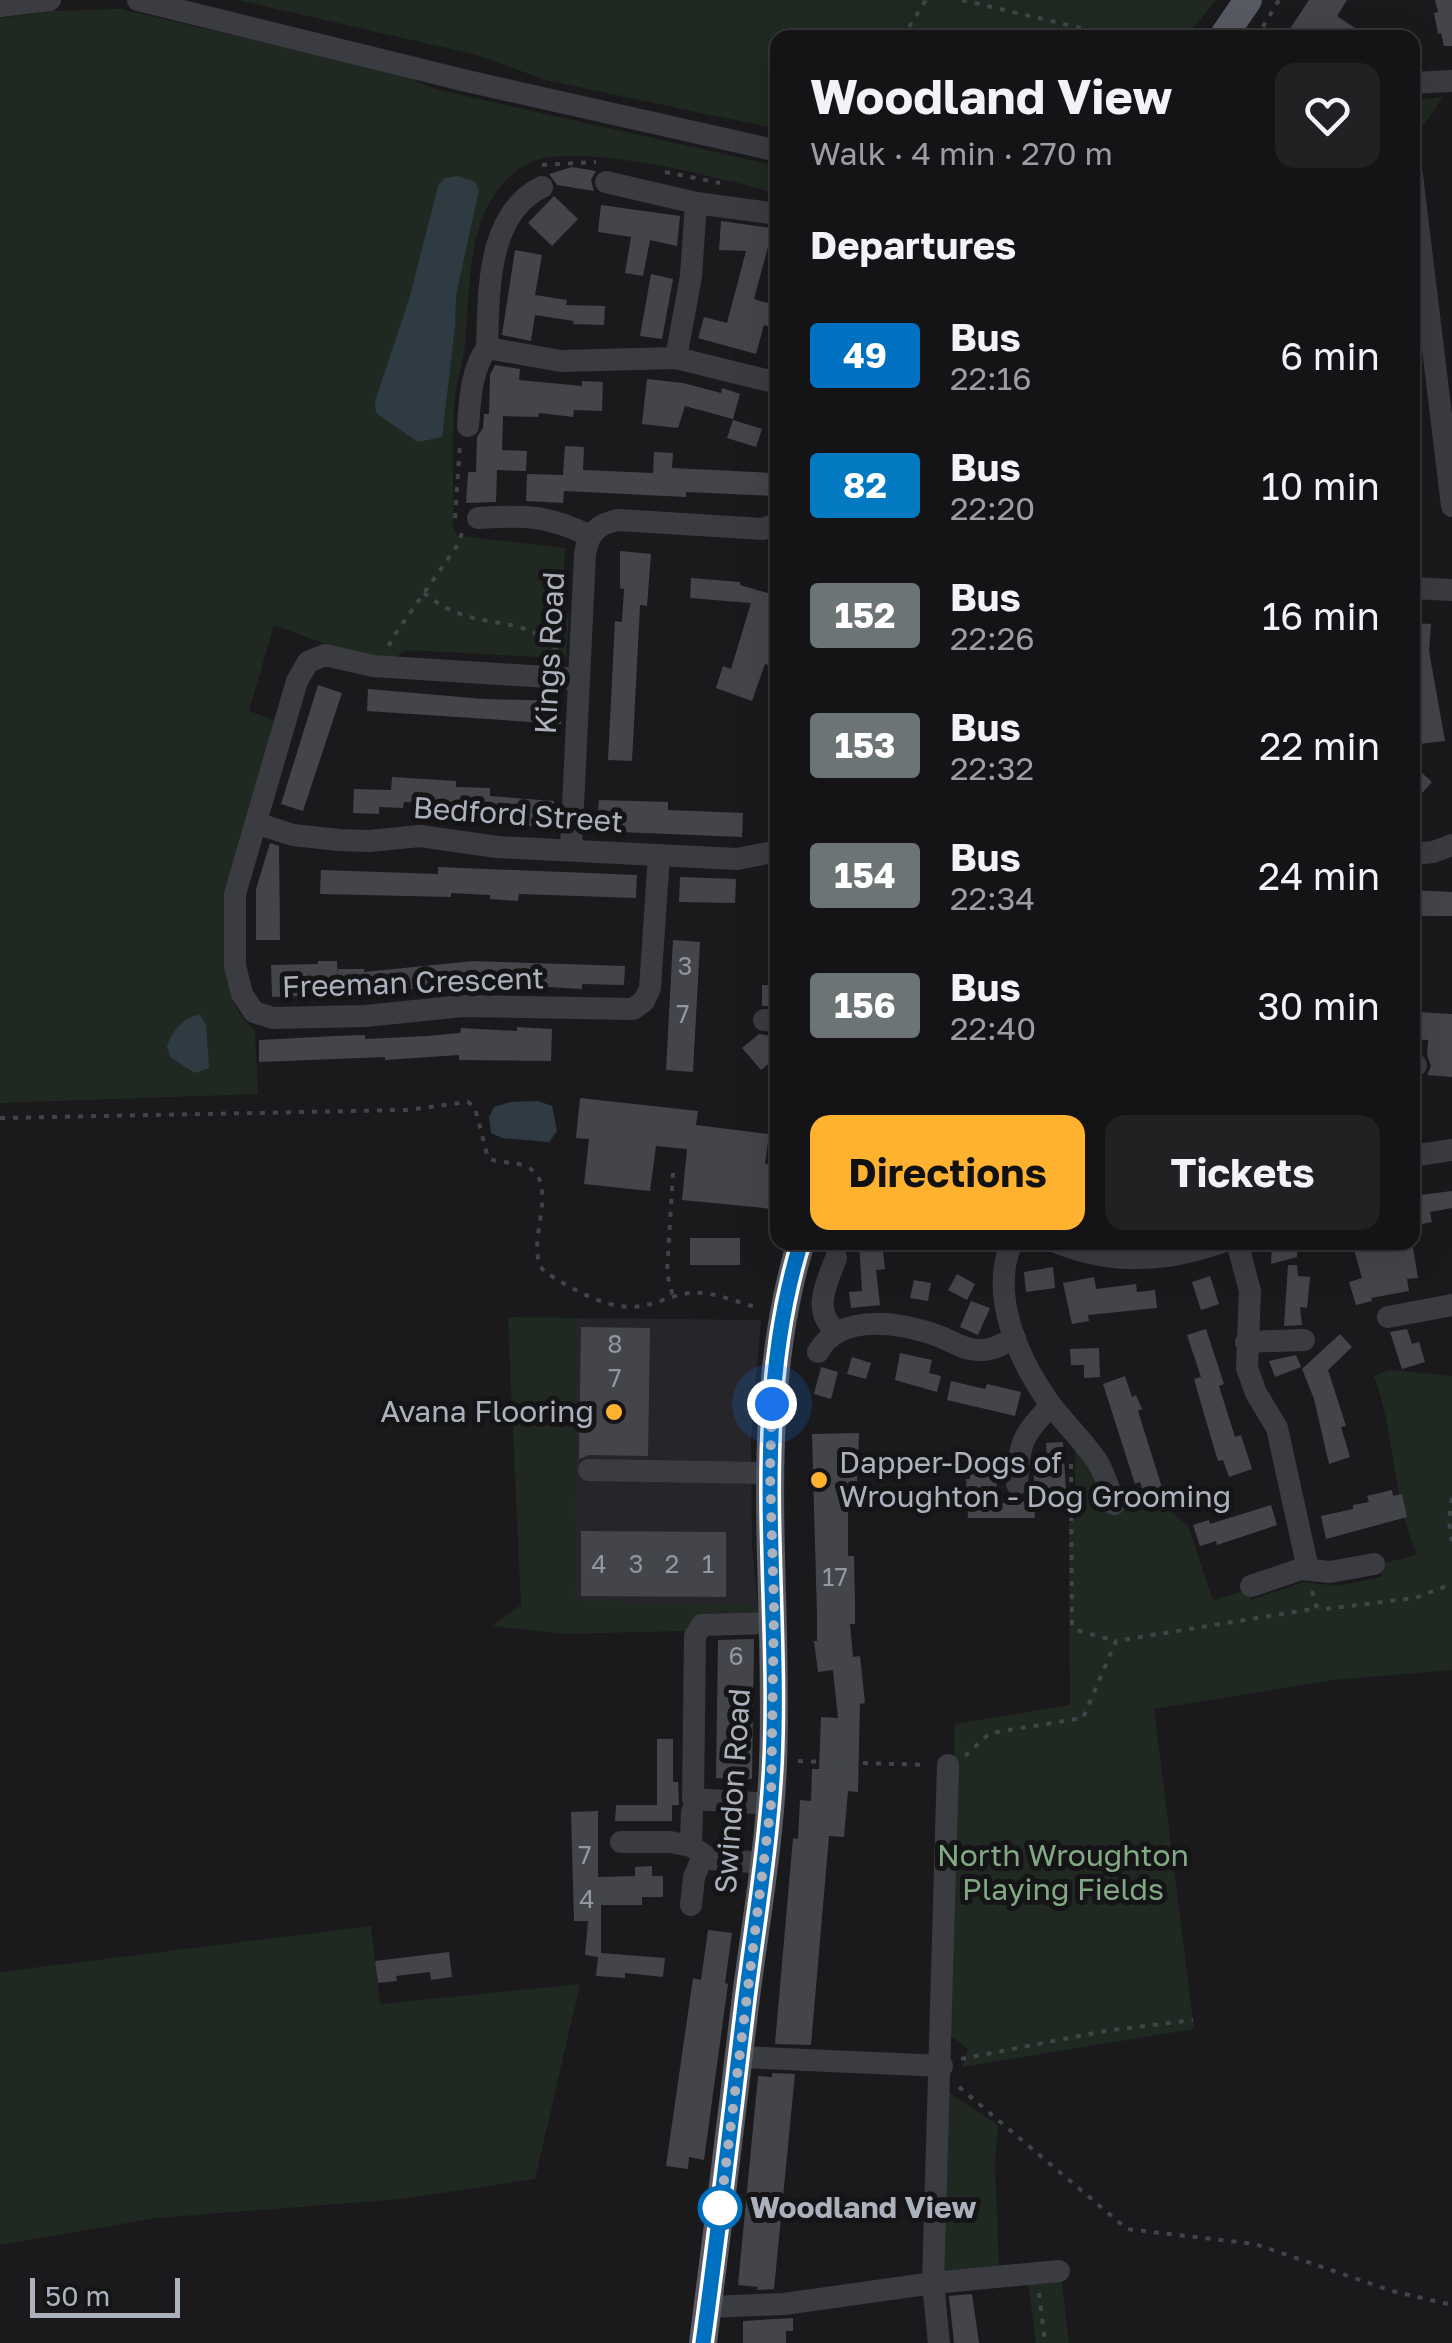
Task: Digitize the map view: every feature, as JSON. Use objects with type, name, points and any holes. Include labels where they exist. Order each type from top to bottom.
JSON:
[{"type":"main road","points":[[1227,30],[1248,0]]},
{"type":"main road","name":"Swindon Road","points":[[703,2343],[771,1804],[772,1404],[783,1314],[798,1250]]},
{"type":"street","points":[[0,6],[50,0]]},
{"type":"street","points":[[138,0],[467,81],[770,149]]},
{"type":"street","points":[[1420,83],[1452,82]]},
{"type":"street","points":[[605,173],[657,182],[696,204],[725,195],[770,211]]},
{"type":"street","points":[[464,428],[479,358],[487,348],[493,267],[508,215],[537,178]]},
{"type":"street","points":[[676,358],[691,276],[696,204]]},
{"type":"street","points":[[1420,241],[1452,506]]},
{"type":"street","points":[[487,348],[561,361],[676,358],[770,382]]},
{"type":"street","points":[[478,518],[528,515],[562,522],[590,536]]},
{"type":"street","name":"Kings Road","points":[[571,848],[585,554],[590,536],[604,523],[618,520],[770,526]]},
{"type":"street","points":[[1420,588],[1452,590]]},
{"type":"street","name":"Freeman Crescent","points":[[578,679],[386,667],[325,655],[308,662],[297,680],[236,894],[233,950],[239,986],[247,1004],[254,1012],[273,1018],[366,1016],[462,1006],[633,1009],[644,1001],[650,988],[658,854]]},
{"type":"street","name":"Bedford Street","points":[[256,823],[293,836],[315,838],[368,841],[420,836],[496,847],[737,859],[770,853]]},
{"type":"street","points":[[1420,853],[1452,845]]},
{"type":"street","points":[[1420,1155],[1452,1150]]},
{"type":"street","points":[[1009,1250],[1004,1285],[1015,1338],[1065,1420],[1102,1470],[1114,1504]]},
{"type":"street","points":[[1079,1250],[1093,1255],[1134,1251],[1176,1256],[1196,1250]]},
{"type":"street","points":[[1238,1250],[1250,1291],[1246,1361],[1251,1382],[1277,1428],[1308,1569]]},
{"type":"street","points":[[836,1258],[825,1282],[822,1307],[829,1326],[836,1331]]},
{"type":"street","points":[[1388,1317],[1452,1305]]},
{"type":"street","points":[[818,1352],[836,1331],[870,1325],[903,1327],[979,1350],[1015,1338]]},
{"type":"street","points":[[1246,1342],[1304,1340]]},
{"type":"street","points":[[1017,1484],[1024,1434],[1030,1427],[1065,1420]]},
{"type":"street","points":[[589,1470],[770,1472]]},
{"type":"street","points":[[1251,1586],[1308,1569],[1339,1572],[1374,1564]]},
{"type":"street","points":[[771,1804],[693,1799],[695,1636],[702,1625],[774,1622]]},
{"type":"street","points":[[939,2343],[932,2283],[942,2066],[948,1765]]},
{"type":"street","points":[[691,1904],[697,1851],[692,1812]]},
{"type":"street","points":[[621,1842],[670,1842],[764,1863]]},
{"type":"street","points":[[739,2058],[942,2066]]},
{"type":"street","points":[[708,2307],[784,2304],[932,2283],[1048,2272]]},
{"type":"path","points":[[907,30],[926,0]]},
{"type":"path","points":[[962,0],[1090,30]]},
{"type":"path","points":[[1261,30],[1279,0]]},
{"type":"path","points":[[537,178],[546,163],[605,173]]},
{"type":"path","points":[[657,182],[725,195]]},
{"type":"path","points":[[386,667],[391,640],[457,546],[462,533],[454,516],[464,428]]},
{"type":"path","points":[[424,593],[455,612],[536,632],[578,679]]},
{"type":"path","points":[[0,1118],[408,1110],[468,1102],[475,1108],[488,1158],[528,1167],[538,1177],[542,1214],[536,1250],[538,1266],[545,1272],[621,1306],[643,1307],[692,1293],[783,1314]]},
{"type":"path","points":[[672,1173],[667,1273],[674,1297]]},
{"type":"path","points":[[1065,1420],[1073,1496],[1072,1625],[1076,1630],[1116,1641],[1318,1608],[1415,1598],[1452,1584]]},
{"type":"path","points":[[1452,1498],[1452,1541]]},
{"type":"path","points":[[1308,1569],[1318,1608]]},
{"type":"path","points":[[773,1761],[948,1765],[958,1762],[990,1734],[1083,1718],[1116,1641]]},
{"type":"path","points":[[969,2056],[1105,2031],[1193,2020]]},
{"type":"path","points":[[982,2104],[1128,2228],[1256,2244],[1392,2290],[1452,2305]]},
{"type":"path","points":[[1045,2343],[1048,2272]]},
{"type":"shaded area","points":[[458,176],[475,182],[479,190],[456,295],[442,437],[418,442],[376,413],[375,401],[409,300],[438,186],[445,178]]},
{"type":"shaded area","points":[[200,1015],[206,1025],[209,1068],[195,1073],[171,1058],[167,1046],[179,1025]]},
{"type":"shaded area","points":[[538,1101],[552,1106],[557,1131],[549,1142],[502,1138],[491,1133],[489,1117],[494,1107]]},
{"type":"shaded area","points":[[576,1318],[761,1320],[751,1439],[752,1547],[758,1606],[573,1601]]},
{"type":"green space","points":[[238,0],[1216,0],[1192,30],[770,30],[770,128],[546,80],[477,55]]},
{"type":"green space","points":[[120,9],[400,74],[435,89],[770,164],[770,192],[611,158],[546,158],[525,165],[505,181],[491,201],[474,246],[465,345],[456,391],[453,527],[458,536],[565,548],[562,607],[569,615],[566,659],[557,665],[543,665],[537,657],[406,650],[396,657],[351,653],[274,625],[249,711],[276,721],[227,975],[235,1006],[255,1030],[258,1094],[0,1103],[0,18],[52,11]]},
{"type":"green space","points":[[1443,97],[1420,133],[1420,105],[1424,99]]},
{"type":"green space","points":[[508,1317],[576,1318],[573,1600],[758,1606],[758,1629],[564,1634],[492,1626],[521,1605]]},
{"type":"green space","name":"North Wroughton Playing Fields","points":[[1389,1370],[1452,1376],[1452,1670],[1333,1680],[1154,1709],[1194,2029],[962,2067],[968,2049],[948,2034],[955,1724],[1070,1705],[1069,1519],[1076,1518],[1075,1451],[1079,1448],[1085,1455],[1103,1511],[1133,1496],[1142,1502],[1155,1498],[1188,1526],[1213,1600],[1247,1590],[1251,1600],[1304,1582],[1337,1586],[1382,1577],[1380,1564],[1417,1555],[1403,1513],[1374,1376]]},
{"type":"green space","points":[[371,1926],[380,2004],[580,1984],[535,2179],[402,2199],[156,2218],[0,2245],[0,1972]]},
{"type":"green space","points":[[945,2090],[998,2125],[995,2163],[999,2269],[938,2273]]},
{"type":"green space","points":[[1061,2276],[1069,2343],[1036,2343],[1028,2281]]},
{"type":"building","points":[[1309,0],[1347,0],[1337,16],[1358,30],[1289,30]]},
{"type":"building","points":[[1435,0],[1452,0],[1452,46],[1444,46],[1441,33],[1438,34]]},
{"type":"building","points":[[572,167],[596,171],[591,180],[594,191],[557,185],[549,174]]},
{"type":"building","points":[[554,196],[578,219],[552,246],[528,223]]},
{"type":"building","points":[[601,205],[680,216],[677,246],[650,240],[643,276],[625,273],[631,237],[598,232]]},
{"type":"building","points":[[721,221],[770,228],[770,247],[754,299],[770,304],[770,327],[764,325],[756,354],[698,338],[704,317],[727,323],[746,251],[719,250]]},
{"type":"building","points":[[515,250],[542,255],[535,295],[567,300],[566,305],[605,306],[604,325],[573,324],[574,321],[535,315],[531,341],[502,335]]},
{"type":"building","points":[[651,274],[673,279],[662,339],[640,336]]},
{"type":"building","points":[[495,365],[520,369],[519,380],[582,386],[582,381],[603,382],[602,411],[574,410],[573,417],[539,413],[538,417],[503,416],[502,450],[527,451],[526,471],[497,470],[496,502],[466,503],[468,472],[476,472],[477,437],[483,428],[484,414],[489,414],[490,375]]},
{"type":"building","points":[[647,379],[721,393],[722,388],[740,394],[733,419],[685,406],[678,428],[642,424]]},
{"type":"building","points":[[733,420],[762,429],[756,447],[727,438]]},
{"type":"building","points":[[565,446],[584,447],[583,470],[653,473],[654,452],[673,453],[672,468],[770,473],[770,496],[686,492],[686,497],[564,491],[563,503],[526,501],[527,474],[563,475]]},
{"type":"building","points":[[620,551],[651,554],[647,606],[640,605],[632,761],[608,760],[615,621],[622,622],[624,589],[620,588]]},
{"type":"building","points":[[691,578],[740,582],[770,594],[770,666],[765,664],[752,701],[716,688],[723,666],[731,669],[751,603],[690,598]]},
{"type":"building","points":[[1420,623],[1431,624],[1429,651],[1445,741],[1420,744]]},
{"type":"building","points":[[318,685],[342,693],[303,811],[281,804]]},
{"type":"building","points":[[368,689],[562,701],[561,724],[367,711]]},
{"type":"building","points":[[1420,771],[1432,782],[1420,795]]},
{"type":"building","points":[[392,777],[456,781],[456,787],[490,788],[490,796],[554,801],[553,829],[500,822],[500,813],[441,812],[442,803],[404,802],[403,808],[379,807],[379,814],[353,813],[354,789],[391,790]]},
{"type":"building","points":[[599,800],[668,802],[668,810],[743,813],[742,837],[596,831]]},
{"type":"building","points":[[270,843],[279,846],[280,940],[256,940],[256,889]]},
{"type":"building","points":[[438,867],[637,875],[636,898],[519,894],[518,901],[451,893],[451,897],[320,894],[321,870],[438,874]]},
{"type":"building","points":[[680,877],[736,879],[735,903],[679,902]]},
{"type":"building","points":[[1420,890],[1452,892],[1452,916],[1420,916]]},
{"type":"building","points":[[673,940],[700,942],[693,1072],[666,1070]]},
{"type":"building","points":[[337,961],[338,979],[303,980],[303,996],[272,997],[271,965]]},
{"type":"building","points":[[473,961],[625,966],[624,985],[582,984],[582,989],[482,983],[338,995],[338,969],[364,972]]},
{"type":"building","points":[[762,985],[770,985],[770,1006],[762,1006]]},
{"type":"building","points":[[1420,1012],[1452,1014],[1452,1077],[1427,1075],[1431,1066],[1428,1040],[1420,1040]]},
{"type":"building","points":[[517,1027],[552,1029],[551,1061],[459,1060],[459,1055],[259,1062],[259,1040],[427,1036],[460,1033],[461,1028],[517,1031]]},
{"type":"building","points":[[759,1034],[770,1036],[770,1063],[761,1070],[742,1048]]},
{"type":"building","points":[[580,1098],[698,1111],[696,1125],[769,1134],[765,1164],[770,1164],[770,1209],[682,1200],[687,1149],[656,1146],[650,1191],[584,1184],[589,1139],[576,1138]]},
{"type":"building","points":[[1452,1191],[1452,1208],[1430,1212],[1432,1222],[1420,1224],[1420,1195]]},
{"type":"building","points":[[690,1238],[740,1238],[740,1265],[690,1265]]},
{"type":"building","points":[[859,1250],[883,1250],[885,1269],[876,1270],[880,1305],[851,1308],[849,1292],[862,1291]]},
{"type":"building","points":[[1272,1250],[1297,1250],[1297,1257],[1271,1264]]},
{"type":"building","points":[[1354,1250],[1413,1250],[1418,1278],[1407,1279],[1409,1291],[1356,1305],[1349,1282],[1362,1278]]},
{"type":"building","points":[[1288,1265],[1297,1265],[1298,1276],[1310,1277],[1307,1308],[1300,1307],[1302,1325],[1284,1326]]},
{"type":"building","points":[[1053,1267],[1055,1288],[1026,1292],[1024,1272]]},
{"type":"building","points":[[957,1274],[975,1284],[967,1300],[948,1290]]},
{"type":"building","points":[[1210,1276],[1219,1304],[1201,1310],[1192,1282]]},
{"type":"building","points":[[1094,1277],[1096,1289],[1136,1284],[1137,1292],[1155,1290],[1157,1308],[1088,1315],[1089,1321],[1072,1324],[1063,1283]]},
{"type":"building","points":[[914,1280],[931,1283],[928,1301],[910,1298]]},
{"type":"building","points":[[971,1301],[990,1308],[978,1335],[960,1327]]},
{"type":"building","points":[[581,1327],[650,1328],[648,1456],[589,1455],[579,1459]]},
{"type":"building","points":[[1206,1329],[1224,1384],[1219,1386],[1235,1437],[1241,1435],[1252,1469],[1229,1477],[1223,1460],[1218,1461],[1204,1414],[1194,1379],[1201,1377],[1187,1335]]},
{"type":"building","points":[[1407,1329],[1412,1344],[1419,1342],[1425,1362],[1402,1369],[1390,1332]]},
{"type":"building","points":[[1340,1334],[1352,1347],[1328,1370],[1346,1426],[1341,1427],[1350,1457],[1329,1464],[1314,1399],[1302,1369]]},
{"type":"building","points":[[1099,1348],[1100,1377],[1084,1378],[1084,1365],[1071,1365],[1070,1349]]},
{"type":"building","points":[[900,1353],[932,1360],[929,1373],[941,1376],[937,1392],[895,1380]]},
{"type":"building","points":[[1296,1355],[1301,1367],[1275,1377],[1269,1361]]},
{"type":"building","points":[[852,1357],[871,1363],[866,1379],[847,1374]]},
{"type":"building","points":[[821,1367],[838,1372],[831,1399],[814,1394]]},
{"type":"building","points":[[1125,1376],[1132,1397],[1136,1395],[1142,1409],[1138,1411],[1163,1491],[1145,1497],[1140,1482],[1135,1484],[1103,1384]]},
{"type":"building","points":[[951,1381],[1021,1392],[1015,1416],[947,1400]]},
{"type":"building","points":[[859,1433],[856,1503],[848,1503],[848,1556],[854,1556],[855,1602],[855,1624],[850,1624],[853,1657],[860,1656],[865,1703],[860,1704],[858,1792],[848,1791],[844,1837],[829,1836],[811,2045],[775,2044],[793,1838],[798,1839],[800,1800],[811,1801],[812,1769],[819,1769],[821,1717],[838,1718],[833,1670],[818,1672],[814,1641],[817,1615],[812,1434]]},
{"type":"building","points":[[1063,1442],[1066,1491],[1034,1492],[1034,1463],[1047,1463],[1046,1443]]},
{"type":"building","points":[[970,1457],[996,1457],[997,1503],[1034,1501],[1035,1518],[968,1518],[966,1479],[970,1479]]},
{"type":"building","points":[[1392,1490],[1393,1496],[1402,1494],[1407,1517],[1326,1539],[1321,1516],[1353,1509],[1353,1505],[1369,1502],[1367,1496]]},
{"type":"building","points":[[1271,1505],[1277,1525],[1217,1545],[1216,1541],[1200,1546],[1193,1525],[1209,1520],[1210,1524]]},
{"type":"building","points":[[581,1531],[726,1532],[726,1597],[581,1596]]},
{"type":"building","points":[[754,1639],[752,1779],[716,1778],[718,1640]]},
{"type":"building","points":[[657,1739],[673,1739],[673,1782],[678,1782],[679,1805],[672,1805],[672,1821],[615,1821],[616,1805],[657,1805]]},
{"type":"building","points":[[598,1811],[598,1877],[635,1876],[635,1867],[652,1866],[652,1876],[663,1876],[663,1897],[642,1897],[642,1905],[601,1905],[601,1953],[665,1958],[663,1977],[625,1973],[625,1978],[596,1976],[598,1957],[585,1955],[588,1921],[574,1921],[571,1812]]},
{"type":"building","points":[[708,1930],[732,1933],[725,1983],[728,1984],[704,2160],[689,2157],[688,2169],[666,2166],[693,1978],[701,1980]]},
{"type":"building","points":[[449,1952],[452,1977],[431,1980],[430,1972],[396,1976],[397,1981],[378,1983],[375,1961]]},
{"type":"building","points":[[772,2073],[795,2074],[774,2289],[757,2290],[758,2287],[738,2285],[758,2076],[772,2077]]},
{"type":"building","points":[[972,2294],[979,2343],[954,2343],[949,2296]]},
{"type":"building","points":[[793,2318],[793,2331],[786,2331],[786,2343],[743,2343],[743,2321]]},
{"type":"bus line","name":"49","points":[[703,2343],[771,1804],[772,1404],[783,1314],[798,1250]]},
{"type":"place","name":"Avana Flooring","points":[[614,1412]]},
{"type":"place","name":"Dapper-Dogs of Wroughton - Dog Grooming","points":[[819,1480]]},
{"type":"place","name":"Woodland View","points":[[720,2208]]},
{"type":"route","points":[[720,2208],[720,2212],[771,1804],[772,1404]]}]
